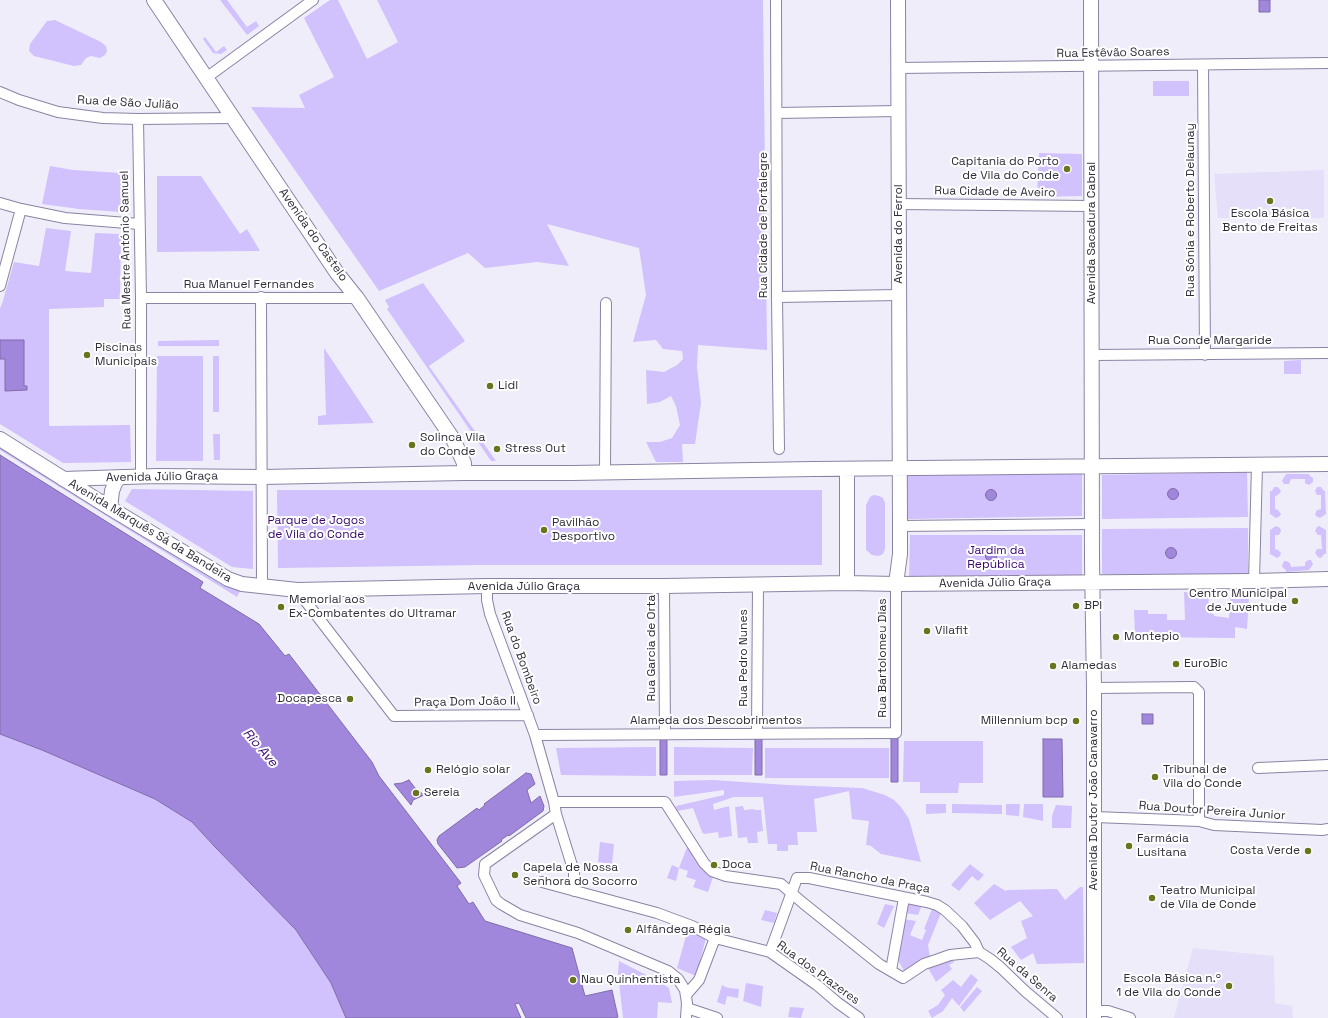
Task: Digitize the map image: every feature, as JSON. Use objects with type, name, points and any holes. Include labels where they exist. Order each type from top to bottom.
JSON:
[{"type":"street","name":"Avenida do Castelo","points":[[154,0],[337,273],[357,298],[453,439],[464,463],[464,473]]},
{"type":"street","points":[[206,78],[313,0]]},
{"type":"street","name":"Rua Cidade de Portalegre","points":[[776,0],[779,449]]},
{"type":"street","name":"Avenida do Ferrol","points":[[898,0],[900,469]]},
{"type":"street","name":"Avenida Sacadura Cabral","points":[[1091,0],[1093,355],[1092,466]]},
{"type":"street","name":"Rua Estêvão Soares","points":[[898,68],[1328,63]]},
{"type":"street","name":"Rua Sónia e Roberto Delaunay","points":[[1203,65],[1205,355]]},
{"type":"street","name":"Rua de São Julião","points":[[0,92],[19,100],[58,112],[103,118],[233,118]]},
{"type":"street","points":[[777,113],[898,112]]},
{"type":"street","name":"Rua Mestre António Samuel","points":[[138,119],[141,476]]},
{"type":"street","points":[[0,203],[65,218],[139,224]]},
{"type":"street","name":"Rua Cidade de Aveiro","points":[[898,204],[1092,206]]},
{"type":"street","points":[[0,286],[21,209]]},
{"type":"street","points":[[777,297],[899,295]]},
{"type":"street","points":[[261,297],[262,586]]},
{"type":"street","name":"Rua Manuel Fernandes","points":[[140,298],[357,298]]},
{"type":"street","points":[[605,472],[606,303]]},
{"type":"street","name":"Rua Conde Margaride","points":[[1093,355],[1328,353]]},
{"type":"street","name":"Avenida Marquês Sá da Bandeira","points":[[0,439],[110,508],[228,579],[242,584],[262,586]]},
{"type":"street","name":"Avenida Júlio Graça","points":[[63,479],[141,476],[262,477],[464,473],[1328,464]]},
{"type":"street","points":[[1254,581],[1257,465]]},
{"type":"street","points":[[1092,466],[1093,582]]},
{"type":"street","points":[[847,469],[847,583]]},
{"type":"street","points":[[896,584],[900,554],[900,469]]},
{"type":"street","points":[[110,508],[112,491],[115,483],[120,478]]},
{"type":"street","points":[[900,526],[1093,524]]},
{"type":"street","name":"Avenida Júlio Graça","points":[[262,586],[297,590],[487,586],[664,586],[847,583],[896,584],[1254,581],[1328,579]]},
{"type":"street","name":"Avenida Doutor João Canavarro","points":[[1093,582],[1095,817],[1094,1014]]},
{"type":"street","name":"Rua Pedro Nunes","points":[[757,733],[758,584]]},
{"type":"street","name":"Rua Bartolomeu Dias","points":[[896,584],[896,733]]},
{"type":"street","name":"Rua do Bombeiro","points":[[487,586],[490,614],[528,715]]},
{"type":"street","name":"Rua Garcia de Orta","points":[[664,586],[665,734]]},
{"type":"street","name":"Praça Dom João II","points":[[297,590],[394,716],[528,715],[574,872],[574,891]]},
{"type":"street","points":[[1094,688],[1194,687],[1199,692],[1199,822]]},
{"type":"street","name":"Alameda dos Descobrimentos","points":[[535,735],[896,733]]},
{"type":"street","points":[[1258,768],[1328,765]]},
{"type":"street","points":[[554,802],[665,802],[704,863],[712,871],[726,876],[781,884],[802,903],[879,964],[903,978],[924,964],[950,956],[978,952]]},
{"type":"street","points":[[556,814],[486,864],[484,875],[496,900],[520,915],[578,933],[668,971],[678,980],[685,990],[686,1013],[717,1018]]},
{"type":"street","name":"Rua Doutor Pereira Junior","points":[[1095,817],[1199,822],[1214,825],[1322,830],[1328,829]]},
{"type":"street","name":"Rua Rancho da Praça","points":[[791,892],[796,878],[809,878],[937,905],[955,919],[970,936],[978,952]]},
{"type":"street","name":"Rua dos Prazeres","points":[[542,882],[657,913],[692,926],[715,938],[770,952],[817,985],[838,1004],[859,1018]]},
{"type":"street","points":[[770,952],[791,892]]},
{"type":"street","points":[[891,970],[904,898]]},
{"type":"street","points":[[686,996],[699,980],[715,938]]},
{"type":"street","name":"Rua da Senra","points":[[978,952],[990,959],[1057,1018]]},
{"type":"street","points":[[1094,1014],[1108,1011],[1130,1018]]},
{"type":"shaded area","name":"Escola Básica Bento de Freitas","points":[[1324,170],[1324,218],[1218,218],[1214,174]]},
{"type":"shaded area","name":"Escola Básica n.º 1 de Vila do Conde","points":[[1193,948],[1274,956],[1275,1003],[1292,1006],[1293,1018],[1174,1018]]},
{"type":"green space","points":[[220,0],[227,0],[247,27],[256,21],[259,26],[247,35]]},
{"type":"green space","points":[[330,0],[338,0],[367,59],[398,42],[377,0],[763,0],[767,350],[698,345],[697,367],[701,403],[695,444],[682,444],[683,462],[656,462],[646,442],[660,442],[672,438],[680,425],[676,406],[671,396],[660,402],[647,404],[646,370],[664,372],[677,365],[683,359],[682,351],[663,349],[656,340],[633,342],[646,295],[639,248],[547,224],[569,266],[537,262],[485,268],[468,253],[379,291],[251,107],[305,108],[299,95],[334,77],[304,18]]},
{"type":"green space","points":[[55,20],[101,42],[106,46],[107,51],[105,55],[100,58],[91,56],[86,58],[81,65],[74,66],[34,56],[29,51],[30,44],[47,21]]},
{"type":"green space","points":[[205,37],[216,52],[224,46],[227,50],[221,54],[213,53],[203,39]]},
{"type":"green space","points":[[1153,81],[1189,81],[1189,96],[1153,96]]},
{"type":"green space","points":[[1039,153],[1082,154],[1082,196],[1037,197]]},
{"type":"green space","points":[[50,166],[73,170],[121,173],[121,212],[79,209],[42,204]]},
{"type":"green space","points":[[157,176],[201,176],[240,234],[247,229],[260,251],[157,252]]},
{"type":"green space","points":[[46,228],[71,231],[65,271],[91,273],[95,233],[121,234],[120,299],[104,299],[104,307],[49,309],[49,426],[130,425],[131,462],[63,463],[0,424],[0,308],[14,262],[39,266]]},
{"type":"green space","points":[[423,283],[465,341],[429,366],[496,461],[491,461],[387,309],[389,307],[385,300]]},
{"type":"green space","points":[[219,340],[219,346],[158,346],[158,341]]},
{"type":"green space","points":[[324,348],[374,423],[318,425],[318,416],[326,415]]},
{"type":"green space","points":[[157,356],[203,356],[203,461],[156,461]]},
{"type":"green space","points":[[213,356],[219,356],[219,412],[213,412]]},
{"type":"green space","points":[[1301,360],[1301,374],[1284,374],[1284,361]]},
{"type":"green space","points":[[213,434],[220,434],[220,460],[214,460]]},
{"type":"green space","points":[[0,446],[221,584],[240,591],[237,597],[0,450]]},
{"type":"green space","points":[[1247,472],[1248,517],[1102,519],[1102,475]]},
{"type":"green space","name":"Jardim da República","points":[[1082,473],[1082,516],[908,519],[907,476]]},
{"type":"green space","points":[[1286,474],[1309,474],[1313,478],[1313,482],[1309,485],[1305,483],[1305,479],[1291,479],[1289,484],[1284,484],[1282,481]]},
{"type":"green space","points":[[1274,487],[1278,487],[1281,491],[1275,496],[1275,509],[1281,514],[1276,518],[1270,514],[1270,491],[1272,491]]},
{"type":"green space","points":[[1317,487],[1321,487],[1325,491],[1326,514],[1320,518],[1315,514],[1317,510],[1321,509],[1321,495],[1317,495],[1315,491]]},
{"type":"green space","points":[[132,489],[253,491],[253,569],[232,567],[125,501]]},
{"type":"green space","name":"Parque de Jogos de Vila do Conde","points":[[277,490],[822,490],[822,565],[482,565],[278,568]]},
{"type":"green space","points":[[874,495],[883,498],[885,503],[885,549],[883,554],[878,556],[872,555],[866,550],[866,505],[870,497]]},
{"type":"green space","points":[[1276,526],[1280,528],[1281,531],[1279,535],[1275,535],[1275,549],[1281,553],[1277,558],[1270,554],[1270,530]]},
{"type":"green space","points":[[1319,526],[1326,530],[1326,554],[1320,558],[1315,553],[1317,549],[1322,549],[1321,535],[1318,535],[1315,531]]},
{"type":"green space","points":[[1248,528],[1248,576],[1102,574],[1102,529]]},
{"type":"green space","name":"Jardim da República","points":[[910,535],[1082,535],[1082,580],[909,580]]},
{"type":"green space","points":[[1311,560],[1313,564],[1309,570],[1286,572],[1282,566],[1284,561],[1286,561],[1290,563],[1291,567],[1305,566],[1305,562]]},
{"type":"green space","points":[[1253,590],[1253,596],[1249,598],[1247,629],[1235,627],[1235,638],[1135,637],[1134,610],[1148,610],[1148,614],[1167,614],[1167,620],[1185,620],[1184,592],[1209,593],[1208,613],[1214,614],[1214,616],[1229,618],[1231,591]]},
{"type":"green space","points":[[0,734],[42,750],[155,799],[192,822],[296,930],[331,983],[346,1018],[0,1018]]},
{"type":"green space","points":[[904,741],[983,741],[983,783],[959,783],[958,793],[920,793],[920,782],[903,782]]},
{"type":"green space","points":[[656,747],[656,776],[561,775],[556,748]]},
{"type":"green space","points":[[674,747],[753,748],[752,775],[674,775]]},
{"type":"green space","points":[[765,748],[889,748],[889,778],[765,778]]},
{"type":"green space","points":[[713,780],[862,788],[885,795],[894,800],[901,807],[909,819],[921,862],[881,854],[871,846],[866,845],[869,821],[852,819],[849,791],[814,799],[817,832],[797,832],[798,845],[788,845],[788,851],[777,851],[777,844],[768,844],[763,797],[734,797],[713,804],[714,810],[729,806],[732,836],[719,838],[718,832],[704,834],[693,808],[677,811],[676,806],[724,795],[724,790],[674,797],[674,781]]},
{"type":"green space","points":[[926,804],[946,804],[946,813],[926,814]]},
{"type":"green space","points":[[952,804],[1002,805],[1002,814],[952,813]]},
{"type":"green space","points":[[1006,804],[1020,804],[1019,816],[1006,815]]},
{"type":"green space","points":[[1024,804],[1043,804],[1043,821],[1023,817]]},
{"type":"green space","points":[[1056,805],[1072,806],[1071,828],[1052,828],[1052,816]]},
{"type":"green space","points":[[743,806],[744,810],[761,810],[763,831],[757,832],[758,843],[748,843],[747,837],[738,838],[735,807]]},
{"type":"green space","points":[[600,842],[614,844],[612,864],[598,862]]},
{"type":"green space","points":[[688,845],[702,867],[710,876],[713,877],[708,892],[693,887],[696,880],[686,877],[688,871],[679,868]]},
{"type":"green space","points":[[970,864],[984,875],[978,881],[972,876],[959,891],[951,885]]},
{"type":"green space","points":[[672,865],[679,868],[676,881],[667,878]]},
{"type":"green space","points":[[994,884],[1006,891],[1057,889],[1065,900],[1080,887],[1083,887],[1084,963],[1037,964],[1033,953],[1021,960],[1011,947],[1027,938],[1021,921],[1033,916],[1020,901],[990,920],[974,903]]},
{"type":"green space","points":[[907,902],[922,905],[918,915],[905,913]]},
{"type":"green space","points":[[885,904],[894,906],[884,928],[877,924]]},
{"type":"green space","points":[[932,909],[941,913],[928,945],[930,958],[904,971],[897,958],[904,919],[916,921],[910,935],[922,940],[926,930],[924,929]]},
{"type":"green space","points":[[765,910],[777,913],[774,923],[761,920]]},
{"type":"green space","points":[[688,929],[706,938],[696,976],[677,968]]},
{"type":"green space","points":[[951,958],[954,962],[949,965],[952,969],[936,982],[927,966]]},
{"type":"green space","points":[[619,961],[669,988],[672,1003],[658,1002],[657,1018],[623,1018],[618,973]]},
{"type":"green space","points":[[971,974],[978,980],[959,1006],[952,998],[943,1011],[932,1018],[928,1011],[938,1005],[945,995],[941,990],[953,980],[961,987]]},
{"type":"green space","points":[[746,983],[763,986],[761,1007],[743,1001]]},
{"type":"green space","points":[[722,985],[728,988],[739,989],[738,998],[727,996],[725,1005],[717,1002]]},
{"type":"green space","points":[[977,987],[982,991],[964,1012],[960,1007]]},
{"type":"green space","points":[[790,1007],[804,1008],[801,1018],[788,1017]]},
{"type":"water","points":[[1259,0],[1270,0],[1270,12],[1259,12]]},
{"type":"water","points":[[0,340],[24,340],[24,386],[27,386],[27,390],[5,391],[5,359],[0,359]]},
{"type":"water","name":"Rio Ave","points":[[0,455],[203,582],[200,588],[259,624],[285,656],[289,654],[372,762],[379,776],[461,883],[457,886],[469,904],[473,902],[485,921],[572,948],[585,996],[612,990],[618,1017],[526,1018],[519,1003],[515,1004],[521,1018],[346,1018],[331,983],[296,930],[192,822],[155,799],[42,750],[0,734]]},
{"type":"water","points":[[1173,488],[1177,490],[1179,494],[1177,498],[1173,500],[1169,498],[1167,494],[1169,490]]},
{"type":"water","points":[[991,489],[995,491],[997,495],[995,499],[991,501],[987,499],[985,495],[987,491]]},
{"type":"water","points":[[1171,547],[1175,549],[1177,553],[1175,557],[1171,559],[1167,557],[1165,553],[1167,549]]},
{"type":"water","points":[[991,550],[995,552],[997,556],[995,560],[991,562],[987,560],[985,556],[987,552]]},
{"type":"water","points":[[1142,714],[1153,714],[1153,724],[1142,724]]},
{"type":"water","points":[[755,737],[762,737],[762,775],[755,775]]},
{"type":"water","points":[[660,738],[667,738],[667,775],[660,775]]},
{"type":"water","points":[[891,738],[898,738],[898,782],[891,782]]},
{"type":"water","points":[[1043,739],[1062,739],[1063,797],[1043,797]]},
{"type":"water","points":[[526,773],[531,774],[535,784],[527,790],[531,803],[540,796],[544,806],[543,811],[465,867],[457,868],[438,844],[437,840],[439,836],[477,808],[479,810],[485,805],[484,804]]},
{"type":"water","points":[[409,780],[415,788],[424,795],[413,800],[411,805],[394,784]]},
{"type":"place","name":"Capitania do Porto de Vila do Conde","points":[[1067,169]]},
{"type":"place","name":"Escola Básica Bento de Freitas","points":[[1270,201]]},
{"type":"place","name":"Piscinas Municipais","points":[[87,355]]},
{"type":"place","name":"Lidl","points":[[490,386]]},
{"type":"place","name":"Solinca Vila do Conde","points":[[412,445]]},
{"type":"place","name":"Stress Out","points":[[497,449]]},
{"type":"place","name":"Pavilhão Desportivo","points":[[544,530]]},
{"type":"place","name":"Centro Municipal de Juventude","points":[[1295,601]]},
{"type":"place","name":"BPI","points":[[1076,606]]},
{"type":"place","name":"Memorial aos Ex-Combatentes do Ultramar","points":[[281,607]]},
{"type":"place","name":"Vilafit","points":[[927,631]]},
{"type":"place","name":"Montepio","points":[[1116,637]]},
{"type":"place","name":"EuroBic","points":[[1176,664]]},
{"type":"place","name":"Alamedas","points":[[1053,666]]},
{"type":"place","name":"Docapesca","points":[[350,699]]},
{"type":"place","name":"Millennium bcp","points":[[1076,721]]},
{"type":"place","name":"Relógio solar","points":[[428,770]]},
{"type":"place","name":"Tribunal de Vila do Conde","points":[[1155,777]]},
{"type":"place","name":"Sereia","points":[[416,793]]},
{"type":"place","name":"Farmácia Lusitana","points":[[1129,846]]},
{"type":"place","name":"Costa Verde","points":[[1308,851]]},
{"type":"place","name":"Doca","points":[[714,865]]},
{"type":"place","name":"Capela de Nossa Senhora do Socorro","points":[[515,875]]},
{"type":"place","name":"Teatro Municipal de Vila de Conde","points":[[1152,898]]},
{"type":"place","name":"Alfândega Régia","points":[[628,930]]},
{"type":"place","name":"Nau Quinhentista","points":[[573,980]]},
{"type":"place","name":"Escola Básica n.º 1 de Vila do Conde","points":[[1229,986]]}]
